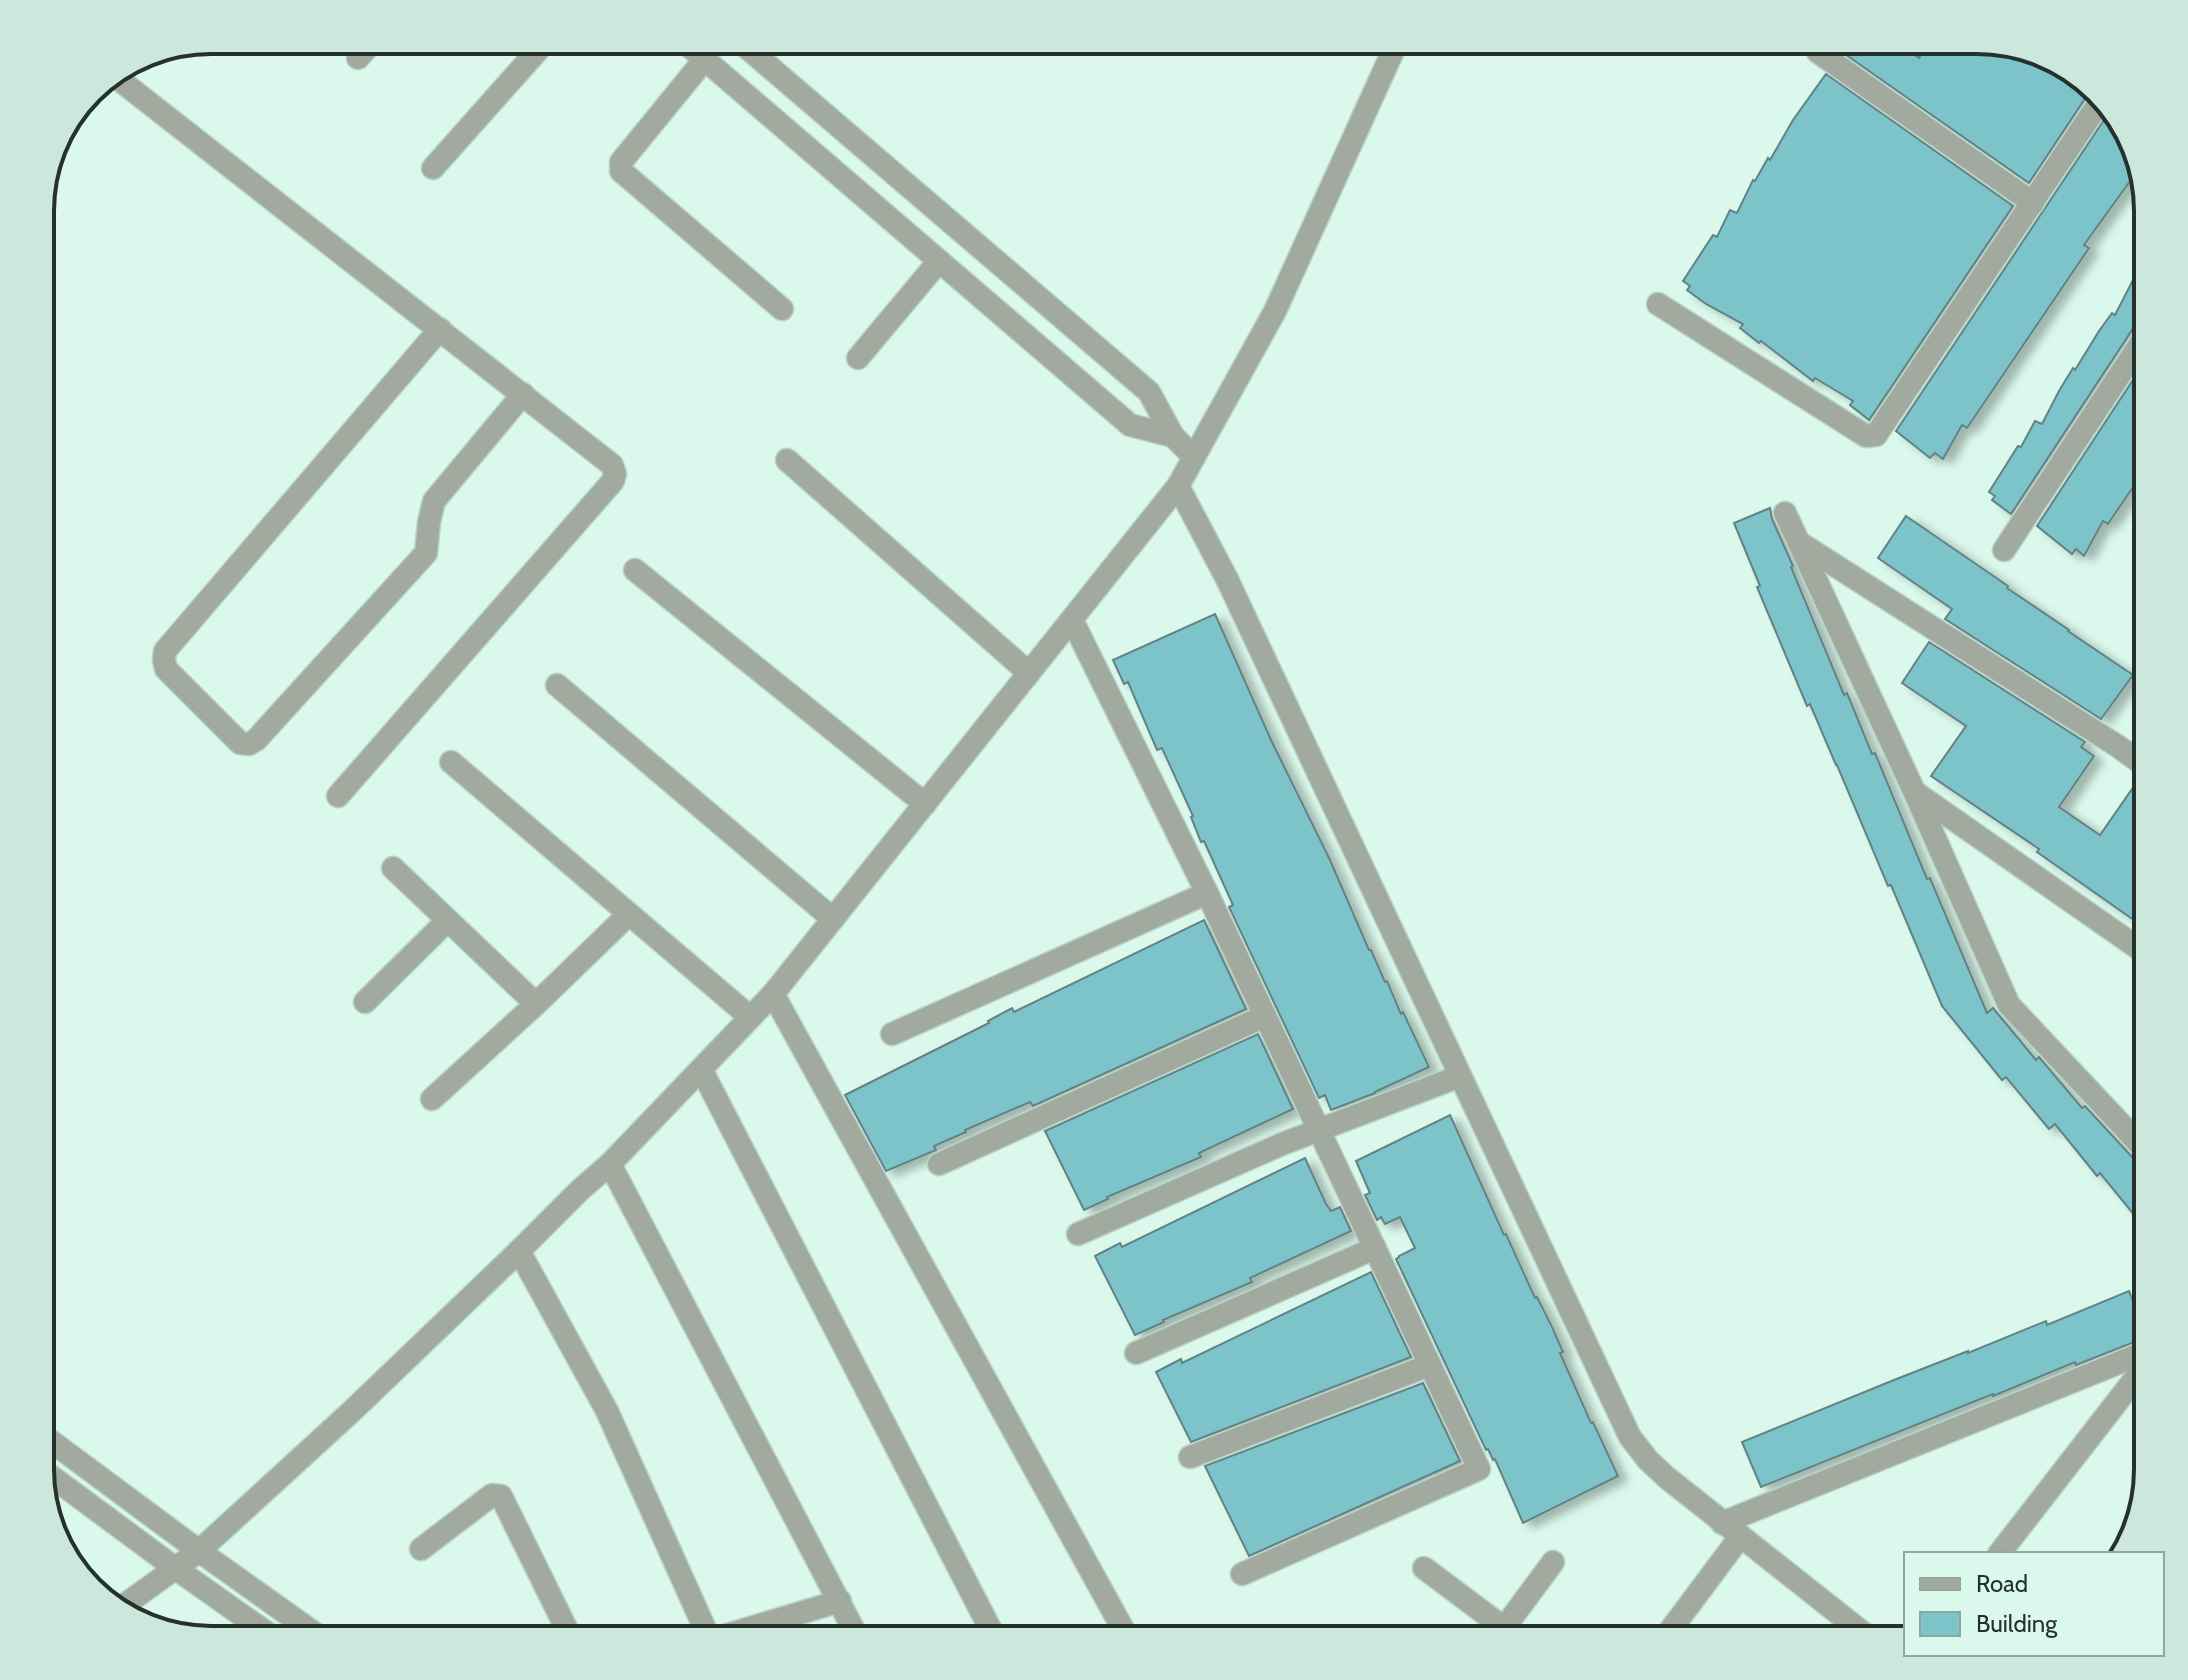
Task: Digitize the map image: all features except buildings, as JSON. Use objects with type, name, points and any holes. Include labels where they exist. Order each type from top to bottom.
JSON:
[{"type":"street","points":[[358,58],[362,54]]},
{"type":"street","points":[[433,168],[535,54]]},
{"type":"street","points":[[699,54],[1130,425],[1173,436]]},
{"type":"street","points":[[754,54],[1149,392],[1173,436],[1194,457]]},
{"type":"street","points":[[128,1602],[199,1551],[351,1412],[610,1164],[773,994],[1178,486],[1275,311],[1392,54]]},
{"type":"street","points":[[1821,54],[2033,203]]},
{"type":"street","points":[[705,59],[621,162],[621,171],[782,309]]},
{"type":"street","points":[[122,82],[523,394],[612,465],[615,474],[613,481],[338,796]]},
{"type":"street","points":[[1658,304],[1866,436],[1876,435],[2095,108]]},
{"type":"street","points":[[869,201],[893,173]]},
{"type":"street","points":[[858,358],[939,261]]},
{"type":"street","points":[[440,329],[165,651],[166,669],[240,743],[249,744],[256,740],[426,553],[430,511],[434,501],[523,394]]},
{"type":"street","points":[[2004,550],[2134,353]]},
{"type":"street","points":[[787,460],[1029,673]]},
{"type":"street","points":[[1178,486],[1227,579],[1630,1437],[1666,1477],[1854,1626]]},
{"type":"street","points":[[1785,513],[2009,1005],[2134,1138]]},
{"type":"street","points":[[1801,545],[2134,758]]},
{"type":"street","points":[[635,570],[925,804]]},
{"type":"street","points":[[1072,620],[1207,893],[1479,1469],[1242,1574]]},
{"type":"street","points":[[557,685],[833,919]]},
{"type":"street","points":[[451,762],[750,1017]]},
{"type":"street","points":[[1914,791],[2134,945]]},
{"type":"street","points":[[393,868],[536,1004]]},
{"type":"street","points":[[892,1034],[1207,893]]},
{"type":"street","points":[[432,1099],[629,914]]},
{"type":"street","points":[[365,1002],[447,921]]},
{"type":"street","points":[[773,994],[1121,1626]]},
{"type":"street","points":[[939,1164],[1265,1016]]},
{"type":"street","points":[[701,1069],[989,1626]]},
{"type":"street","points":[[1078,1234],[1319,1130],[1460,1076]]},
{"type":"street","points":[[610,1164],[852,1626]]},
{"type":"street","points":[[1136,1353],[1375,1248]]},
{"type":"street","points":[[519,1251],[607,1411],[704,1626]]},
{"type":"street","points":[[1672,1626],[1731,1530],[2134,1357]]},
{"type":"street","points":[[1190,1457],[1430,1365]]},
{"type":"street","points":[[2001,1552],[2134,1380]]},
{"type":"street","points":[[54,1443],[304,1626]]},
{"type":"street","points":[[54,1478],[257,1626]]},
{"type":"street","points":[[421,1549],[492,1495],[501,1496],[565,1626]]},
{"type":"street","points":[[1506,1626],[1553,1562]]},
{"type":"street","points":[[1424,1568],[1491,1626]]},
{"type":"street","points":[[757,1626],[840,1601]]}]
